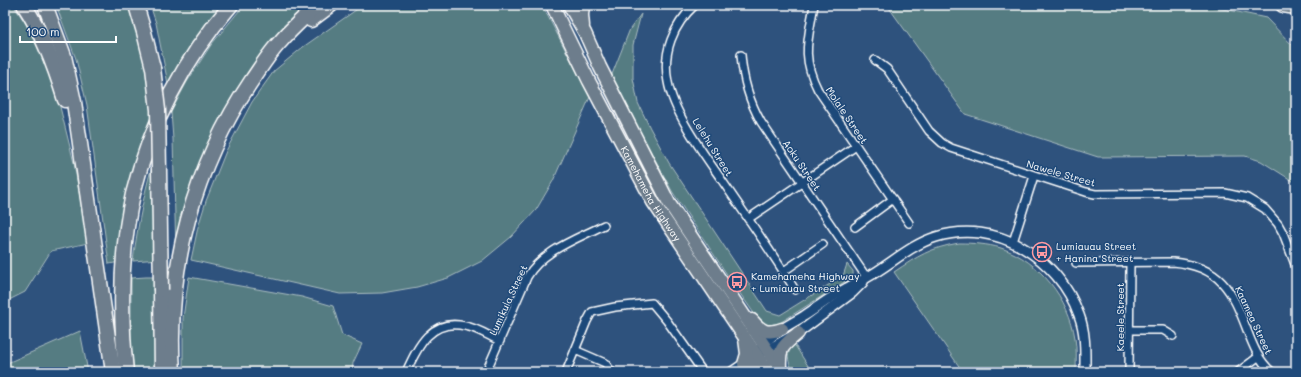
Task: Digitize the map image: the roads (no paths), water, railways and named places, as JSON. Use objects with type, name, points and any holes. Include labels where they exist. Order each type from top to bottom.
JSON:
[{"type":"highway","points":[[24,5],[40,33],[55,68],[77,143]]},
{"type":"highway","points":[[45,5],[64,56],[74,102],[77,143],[113,372]]},
{"type":"highway","points":[[136,5],[153,68],[158,110],[173,372]]},
{"type":"highway","points":[[126,372],[123,338],[122,293],[124,259],[133,195],[148,147],[178,79],[206,36],[231,5]]},
{"type":"highway","points":[[162,372],[168,289],[182,245],[192,203],[208,159],[231,112],[279,42],[318,5]]},
{"type":"highway","points":[[257,73],[283,44],[302,26],[331,5]]},
{"type":"highway","points":[[1283,5],[1296,7]]},
{"type":"main road","name":"Kamehameha Highway","points":[[552,5],[589,80],[653,202],[744,338],[762,350],[781,371]]},
{"type":"main road","points":[[562,5],[560,15],[563,27]]},
{"type":"main road","name":"Kamehameha Highway","points":[[569,5],[585,33],[600,67],[669,203],[741,311],[762,350],[768,372]]},
{"type":"main road","points":[[583,5],[582,15],[585,33]]},
{"type":"main road","points":[[741,311],[749,316],[762,330],[771,332],[782,329]]},
{"type":"main road","points":[[781,371],[780,356],[782,347],[798,332]]},
{"type":"main road","points":[[744,338],[747,354],[744,364],[755,365],[763,372]]},
{"type":"street","name":"Lelehu Street","points":[[694,5],[678,24],[673,34],[667,57],[668,81],[676,106],[698,144],[784,271],[795,290]]},
{"type":"street","name":"Molale Street","points":[[814,5],[807,46],[808,68],[818,90],[909,222]]},
{"type":"street","name":"Aoku Street","points":[[741,55],[745,83],[754,109],[761,122],[867,278]]},
{"type":"street","name":"Nawele Street","points":[[875,60],[887,69],[929,131],[942,143],[963,153],[1095,194],[1225,193],[1247,198],[1265,209],[1278,224],[1296,267]]},
{"type":"street","points":[[748,219],[856,146]]},
{"type":"street","points":[[1013,242],[1034,176]]},
{"type":"street","points":[[855,227],[893,199]]},
{"type":"street","name":"Lumikula Street","points":[[486,372],[532,268],[542,258],[555,250],[604,225]]},
{"type":"street","points":[[732,372],[762,350],[782,329],[847,287],[867,278],[915,246],[937,237],[963,233],[977,233],[990,235],[1013,242],[1032,253],[1045,263],[1065,286],[1080,316],[1084,333],[1085,372]]},
{"type":"street","points":[[784,271],[823,244]]},
{"type":"street","name":"Kaamea Street","points":[[1076,263],[1182,263],[1201,268],[1216,277],[1233,296],[1258,357],[1272,372]]},
{"type":"street","name":"Kaeele Street","points":[[1129,372],[1130,263]]},
{"type":"street","points":[[762,350],[798,332],[852,293],[867,278]]},
{"type":"street","points":[[566,372],[592,312],[615,307],[652,303],[667,321],[703,372]]},
{"type":"street","points":[[406,372],[418,346],[432,331],[438,328],[448,325],[467,326],[500,340]]},
{"type":"street","points":[[1130,330],[1163,330],[1173,336]]},
{"type":"street","points":[[575,350],[605,364],[611,371]]},
{"type":"street","points":[[1238,372],[1258,357]]},
{"type":"place","name":"Lumiauau Street + Hanina Street","points":[[1042,252]]},
{"type":"place","name":"Kamehameha Highway + Lumiauau Street","points":[[737,282]]}]
